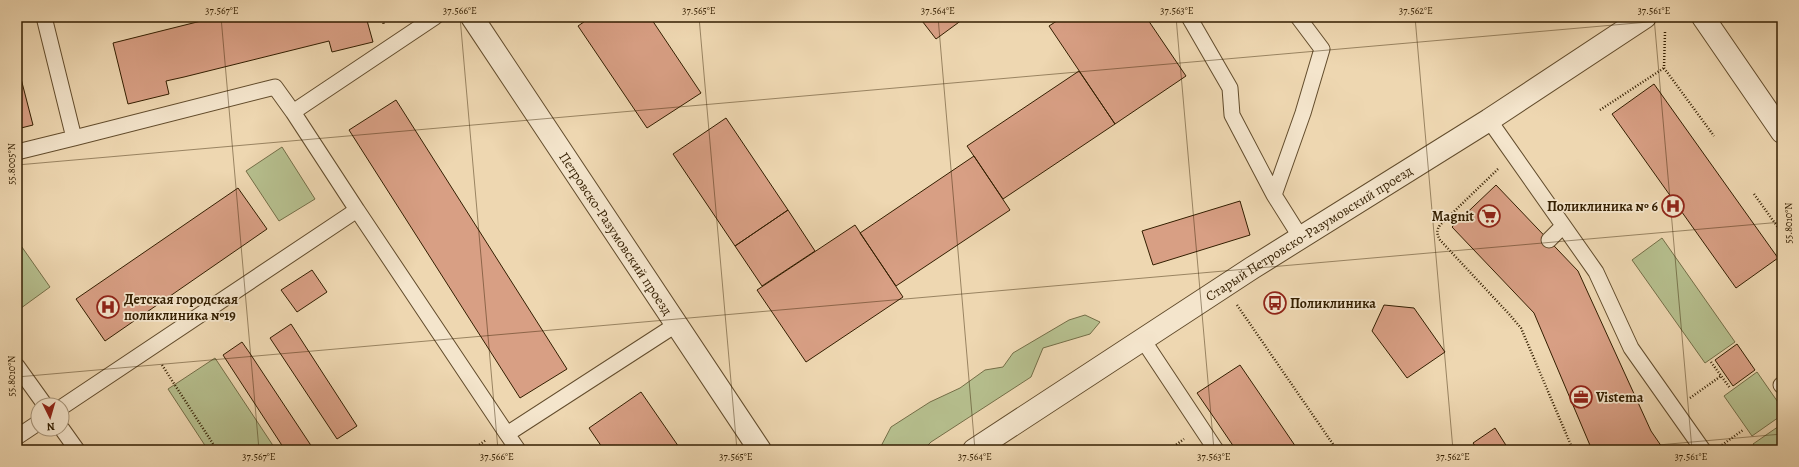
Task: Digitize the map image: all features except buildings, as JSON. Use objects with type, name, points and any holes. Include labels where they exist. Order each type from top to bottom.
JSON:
[{"type":"street","name":"Петровско-Разумовский проезд","points":[[472,17],[760,450]]},
{"type":"street","name":"Старый Петровско-Разумовский проезд","points":[[974,450],[1225,286],[1489,120],[1645,17]]},
{"type":"street","points":[[1703,17],[1782,132]]},
{"type":"lane","points":[[44,17],[74,138]]},
{"type":"lane","points":[[292,112],[435,17]]},
{"type":"lane","points":[[1189,17],[1230,88],[1232,115],[1274,196],[1301,238]]},
{"type":"lane","points":[[1274,196],[1303,113],[1322,49],[1298,17]]},
{"type":"lane","points":[[17,152],[275,87],[518,450]]},
{"type":"lane","points":[[1489,120],[1600,279],[1630,348],[1703,450]]},
{"type":"lane","points":[[70,402],[357,210]]},
{"type":"lane","points":[[1549,240],[1564,226]]},
{"type":"lane","points":[[507,434],[677,324]]},
{"type":"lane","points":[[1143,340],[1216,450]]},
{"type":"lane","points":[[17,366],[39,397]]},
{"type":"lane","points":[[17,437],[30,428]]},
{"type":"lane","points":[[68,437],[77,450]]},
{"type":"path","points":[[1666,27],[1664,68],[1714,136]]},
{"type":"path","points":[[1600,110],[1664,68]]},
{"type":"path","points":[[1514,155],[1440,225],[1437,230],[1437,235],[1521,328],[1573,450]]},
{"type":"path","points":[[1754,194],[1782,233]]},
{"type":"path","points":[[1225,286],[1337,450]]},
{"type":"path","points":[[150,348],[217,450]]},
{"type":"path","points":[[1711,362],[1730,388]]},
{"type":"path","points":[[1674,409],[1721,376]]},
{"type":"path","points":[[1721,446],[1743,430]]},
{"type":"green space","points":[[282,147],[315,199],[279,221],[246,171]]},
{"type":"green space","points":[[1662,238],[1735,342],[1705,363],[1632,260]]},
{"type":"green space","points":[[17,240],[50,287],[17,311]]},
{"type":"green space","points":[[1085,315],[1100,322],[1090,334],[1043,348],[1031,377],[931,442],[923,450],[879,450],[891,427],[930,402],[960,388],[985,370],[1003,367],[1013,353],[1069,320]]},
{"type":"green space","points":[[215,358],[276,450],[208,450],[168,389]]},
{"type":"green space","points":[[1757,372],[1782,408],[1782,415],[1752,436],[1724,396]]},
{"type":"green space","points":[[1782,424],[1782,450],[1757,450],[1753,444]]},
{"type":"place","name":"Поликлиника № 6","points":[[1673,206]]},
{"type":"place","name":"Magnit","points":[[1489,216]]},
{"type":"place","name":"Поликлиника","points":[[1275,303]]},
{"type":"place","name":"Детская городская поликлиника №19","points":[[108,307]]},
{"type":"place","name":"Vistema","points":[[1581,397]]}]
